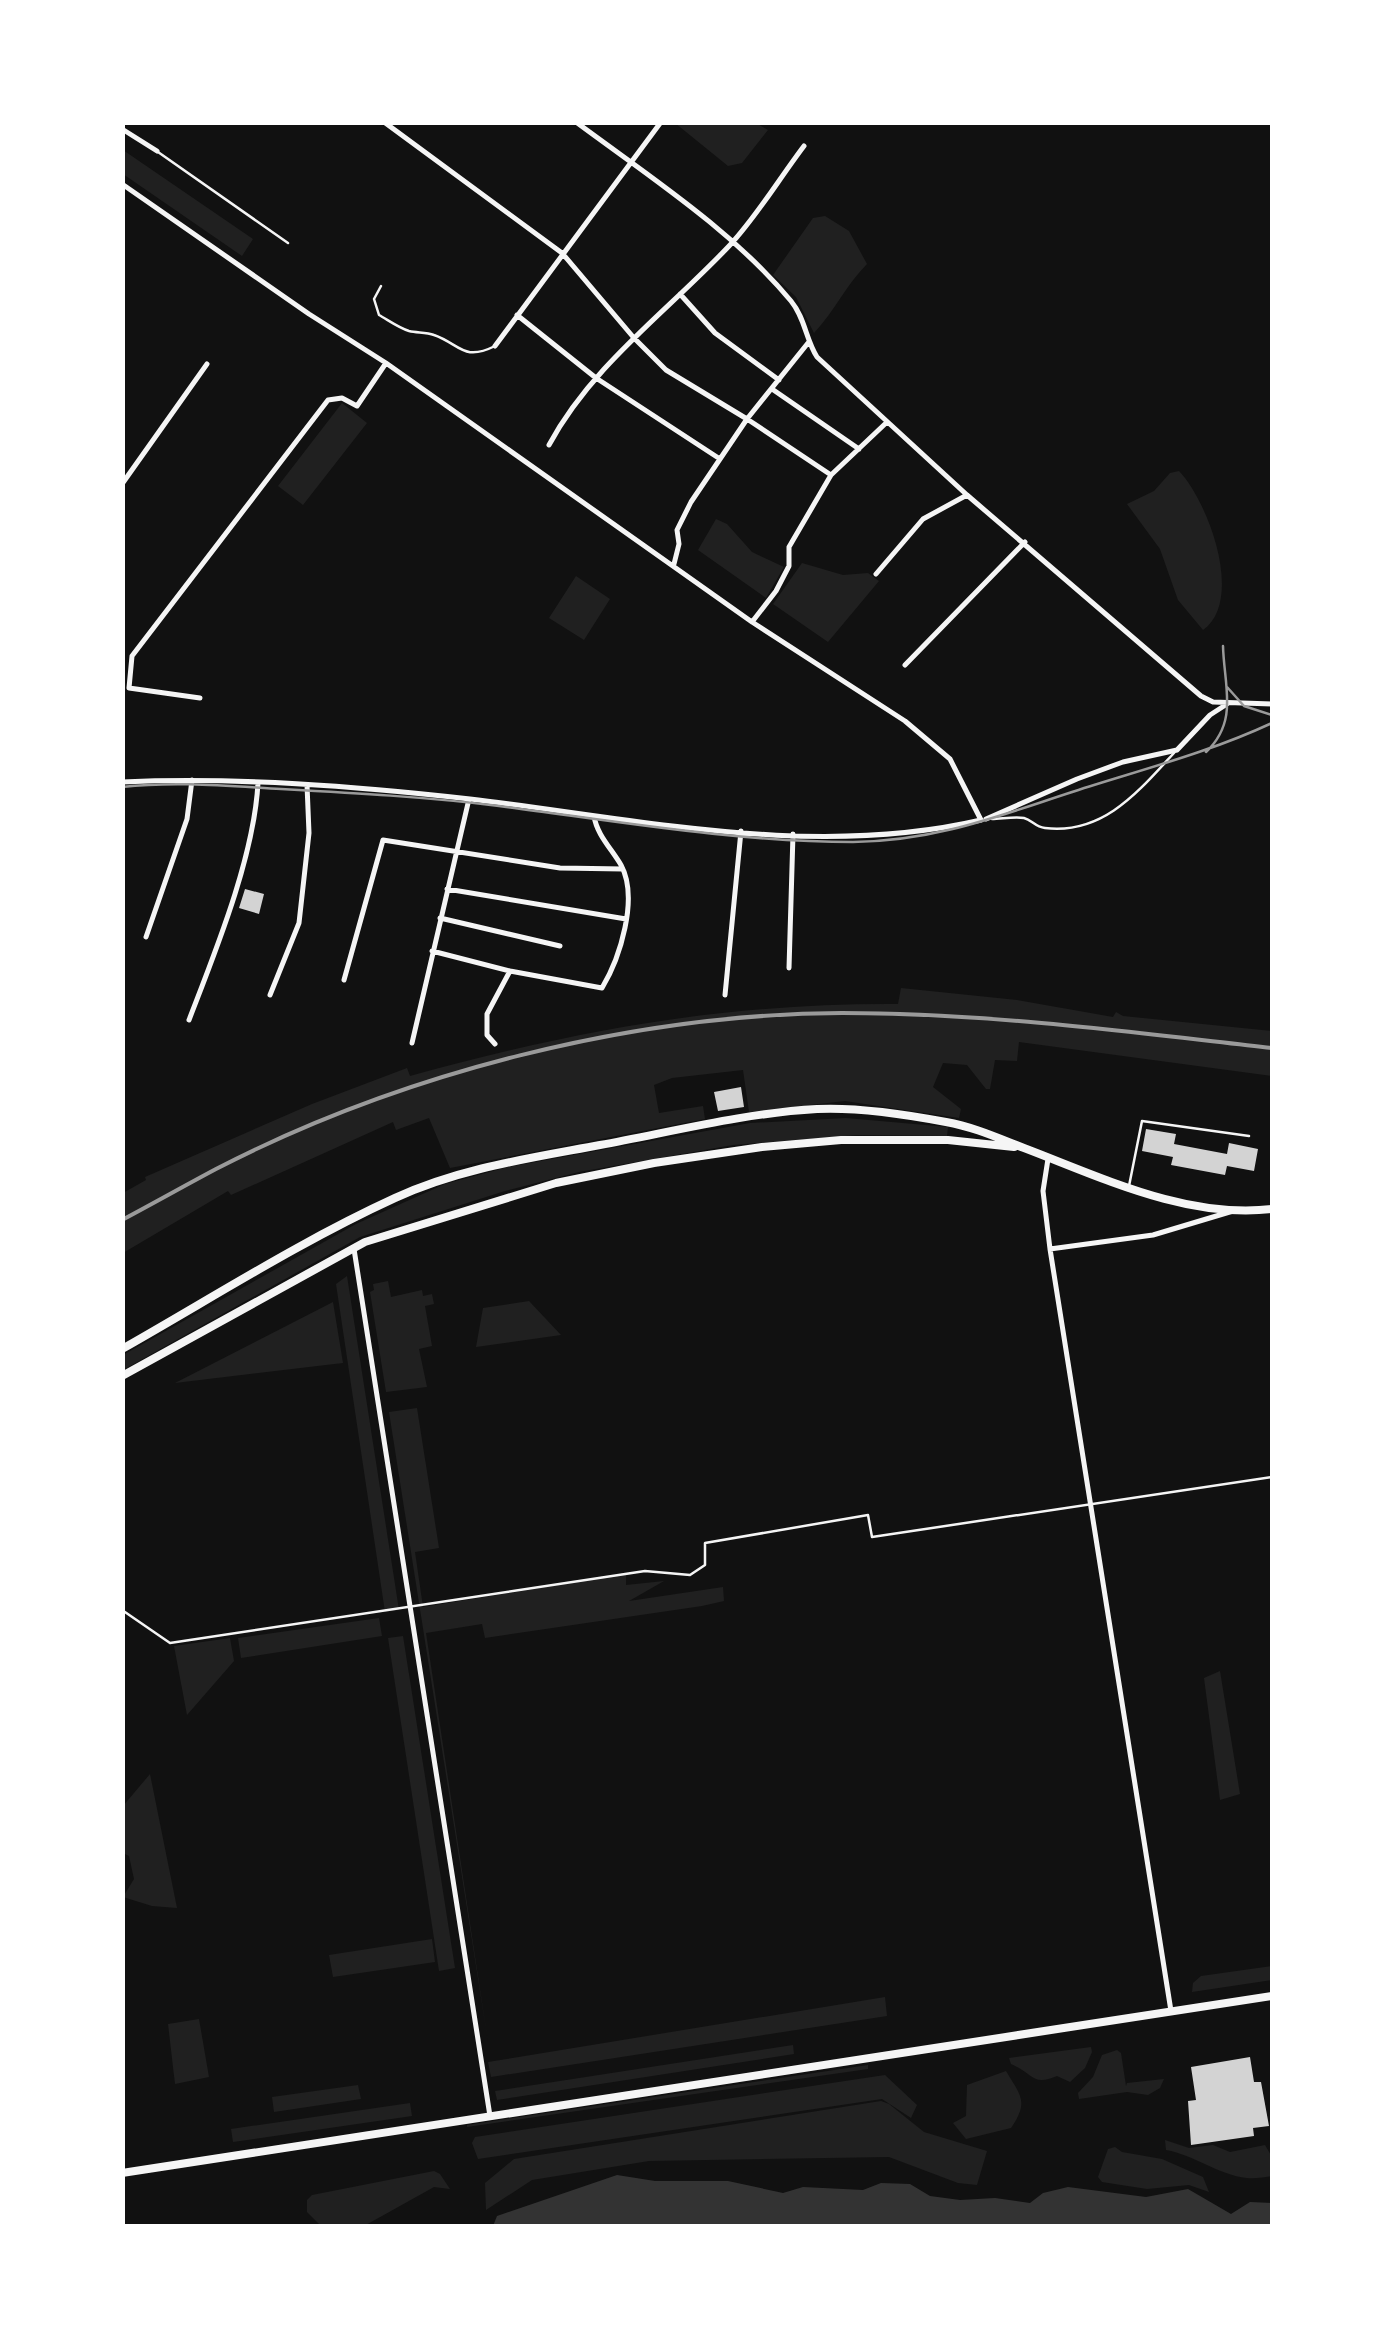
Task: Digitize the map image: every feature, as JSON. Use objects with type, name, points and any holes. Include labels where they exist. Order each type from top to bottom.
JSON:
[{"type":"main road","points":[[122,1349],[356,1218],[451,1176],[630,1140],[816,1109],[896,1114],[952,1123],[987,1132],[1174,1202],[1235,1210],[1272,1209]]},
{"type":"main road","points":[[948,1140],[956,1129],[952,1123]]},
{"type":"main road","points":[[122,1376],[353,1247],[556,1183],[654,1162],[842,1140],[948,1140],[1024,1148]]},
{"type":"main road","points":[[122,2173],[1272,1996]]},
{"type":"street","points":[[130,122],[123,130],[157,151]]},
{"type":"street","points":[[384,122],[562,253],[666,370],[831,475]]},
{"type":"street","points":[[576,122],[732,243],[794,304],[817,357],[967,496],[1201,696],[1213,702],[1272,704]]},
{"type":"street","points":[[494,346],[661,122]]},
{"type":"street","points":[[548,445],[565,416],[596,378],[732,243],[804,146]]},
{"type":"street","points":[[122,184],[308,314],[386,363],[752,622],[920,732],[950,759],[983,820]]},
{"type":"street","points":[[680,294],[715,333],[779,380]]},
{"type":"street","points":[[517,315],[596,378],[720,459]]},
{"type":"street","points":[[674,564],[679,544],[677,530],[720,459],[747,418],[808,343]]},
{"type":"street","points":[[200,698],[130,688],[132,656],[328,400],[342,398],[358,406],[386,363]]},
{"type":"street","points":[[122,484],[207,364]]},
{"type":"street","points":[[772,389],[858,449]]},
{"type":"street","points":[[752,622],[776,591],[789,566],[789,547],[831,475],[886,423]]},
{"type":"street","points":[[876,574],[924,518],[967,496]]},
{"type":"street","points":[[905,665],[1025,542]]},
{"type":"street","points":[[122,782],[192,780],[307,785],[469,799],[740,831],[858,838],[926,833],[983,820],[1123,762],[1176,750],[1229,702]]},
{"type":"street","points":[[146,937],[187,818],[192,780]]},
{"type":"street","points":[[189,1020],[221,937],[240,872],[258,782]]},
{"type":"street","points":[[270,995],[298,923],[309,833],[307,785]]},
{"type":"street","points":[[412,1043],[469,799]]},
{"type":"street","points":[[432,951],[602,988],[614,968],[626,919],[624,869],[596,828],[594,816]]},
{"type":"street","points":[[725,994],[740,831]]},
{"type":"street","points":[[789,968],[793,834]]},
{"type":"street","points":[[344,980],[383,840],[560,868],[624,869]]},
{"type":"street","points":[[447,889],[626,919]]},
{"type":"street","points":[[440,918],[560,946]]},
{"type":"street","points":[[496,1044],[487,1035],[487,1014],[510,971]]},
{"type":"street","points":[[1048,1156],[1043,1191],[1050,1248],[1171,2011]]},
{"type":"street","points":[[1050,1248],[1153,1235],[1235,1210]]},
{"type":"street","points":[[353,1247],[490,2116]]},
{"type":"lane","points":[[157,151],[288,242]]},
{"type":"lane","points":[[381,286],[374,299],[379,315],[397,325],[436,335],[461,352],[481,353],[494,346]]},
{"type":"lane","points":[[983,820],[1024,818],[1046,828],[1102,821],[1143,788],[1176,750]]},
{"type":"lane","points":[[1128,1187],[1142,1121],[1249,1136]]},
{"type":"lane","points":[[122,1610],[170,1644],[645,1571],[690,1575],[705,1565],[705,1543],[868,1515],[872,1537],[1272,1478]]},
{"type":"shaded area","points":[[675,123],[756,123],[768,130],[742,163],[728,166]]},
{"type":"shaded area","points":[[123,150],[253,239],[242,256],[123,174]]},
{"type":"shaded area","points":[[825,216],[849,231],[867,264],[814,333],[796,297],[773,275],[813,218]]},
{"type":"shaded area","points":[[342,403],[367,423],[303,505],[278,486]]},
{"type":"shaded area","points":[[1179,471],[1201,504],[1218,550],[1222,574],[1215,616],[1203,630],[1178,600],[1160,549],[1127,504],[1154,491],[1170,473]]},
{"type":"shaded area","points":[[716,519],[727,524],[752,552],[784,567],[766,598],[698,550]]},
{"type":"shaded area","points":[[802,563],[843,575],[868,573],[879,581],[828,642],[773,604]]},
{"type":"shaded area","points":[[576,576],[610,599],[584,640],[549,618]]},
{"type":"shaded area","points":[[901,988],[1017,1000],[1113,1017],[1116,1012],[1123,1016],[1272,1031],[1272,1076],[1019,1042],[1017,1061],[995,1060],[990,1089],[967,1065],[943,1063],[933,1087],[961,1109],[959,1118],[845,1101],[749,1112],[743,1070],[672,1078],[654,1085],[659,1113],[703,1106],[705,1119],[450,1168],[429,1118],[396,1130],[393,1122],[231,1195],[228,1191],[123,1253],[123,1193],[146,1180],[145,1177],[312,1104],[407,1068],[410,1076],[532,1045],[711,1014],[898,1004]]},
{"type":"shaded area","points":[[846,1118],[948,1127],[947,1136],[857,1135],[733,1145],[579,1172],[505,1191],[360,1237],[123,1370],[123,1355],[356,1224],[445,1184],[508,1167],[750,1123]]},
{"type":"shaded area","points":[[347,1276],[399,1610],[385,1612],[336,1284]]},
{"type":"shaded area","points":[[388,1281],[391,1297],[422,1290],[423,1296],[432,1294],[434,1304],[425,1306],[432,1346],[419,1349],[427,1387],[386,1392],[370,1292],[374,1290],[373,1284]]},
{"type":"shaded area","points":[[529,1301],[561,1335],[476,1347],[483,1308]]},
{"type":"shaded area","points":[[333,1302],[343,1363],[175,1383]]},
{"type":"shaded area","points":[[417,1408],[439,1548],[415,1552],[423,1607],[626,1574],[626,1585],[664,1581],[629,1601],[723,1587],[724,1601],[702,1606],[485,1638],[482,1624],[426,1633],[488,2042],[389,1412]]},
{"type":"shaded area","points":[[379,1618],[382,1636],[241,1658],[238,1638]]},
{"type":"shaded area","points":[[403,1636],[455,1968],[439,1971],[388,1638]]},
{"type":"shaded area","points":[[230,1638],[234,1661],[187,1715],[174,1646]]},
{"type":"shaded area","points":[[1220,1671],[1240,1794],[1220,1800],[1204,1678]]},
{"type":"shaded area","points":[[150,1774],[177,1908],[152,1906],[123,1897],[134,1879],[129,1856],[123,1853],[123,1806]]},
{"type":"shaded area","points":[[432,1939],[435,1962],[333,1977],[329,1955]]},
{"type":"shaded area","points":[[1272,1966],[1272,1980],[1192,1992],[1193,1983],[1201,1976]]},
{"type":"shaded area","points":[[885,1997],[887,2016],[491,2077],[488,2062]]},
{"type":"shaded area","points":[[199,2019],[209,2077],[175,2084],[168,2024]]},
{"type":"shaded area","points":[[793,2045],[794,2054],[497,2100],[495,2091]]},
{"type":"shaded area","points":[[1091,2047],[1085,2068],[1070,2082],[1057,2076],[1037,2079],[1011,2064],[1009,2058]]},
{"type":"shaded area","points":[[1117,2050],[1121,2053],[1126,2086],[1164,2079],[1160,2088],[1148,2095],[1127,2092],[1079,2099],[1078,2093],[1093,2077],[1102,2055]]},
{"type":"shaded area","points":[[868,2065],[868,2069],[467,2127],[467,2125]]},
{"type":"shaded area","points":[[1006,2071],[1021,2099],[1017,2119],[1011,2128],[966,2139],[953,2123],[966,2116],[967,2085]]},
{"type":"shaded area","points":[[885,2075],[917,2105],[911,2118],[882,2099],[478,2159],[472,2143],[475,2137]]},
{"type":"shaded area","points":[[358,2085],[361,2099],[274,2112],[272,2097]]},
{"type":"shaded area","points":[[881,2101],[924,2132],[987,2151],[977,2185],[958,2183],[889,2157],[649,2161],[532,2180],[486,2210],[485,2183],[514,2159]]},
{"type":"shaded area","points":[[410,2103],[412,2116],[233,2142],[231,2129]]},
{"type":"shaded area","points":[[1165,2140],[1189,2148],[1213,2145],[1230,2152],[1265,2145],[1272,2157],[1272,2176],[1250,2178],[1226,2173],[1166,2150]]},
{"type":"shaded area","points":[[1115,2147],[1122,2152],[1162,2159],[1203,2177],[1209,2192],[1189,2185],[1147,2189],[1102,2182],[1098,2177],[1108,2149]]},
{"type":"shaded area","points":[[434,2171],[450,2189],[434,2187],[364,2226],[321,2226],[307,2212],[307,2200],[312,2195]]},
{"type":"shaded area","points":[[617,2175],[655,2181],[728,2181],[783,2193],[803,2187],[863,2190],[881,2183],[910,2184],[930,2196],[1030,2203],[1043,2193],[1068,2187],[1146,2197],[1188,2189],[1231,2214],[1250,2202],[1272,2203],[1272,2226],[493,2226],[497,2216]]},
{"type":"building","points":[[245,889],[264,894],[259,914],[239,908]]},
{"type":"building","points":[[741,1087],[744,1107],[718,1111],[714,1092]]},
{"type":"building","points":[[1146,1129],[1176,1134],[1174,1144],[1227,1154],[1229,1143],[1258,1149],[1254,1171],[1227,1166],[1225,1175],[1171,1165],[1173,1157],[1142,1151]]},
{"type":"building","points":[[1250,2057],[1254,2082],[1261,2082],[1269,2126],[1253,2128],[1254,2136],[1191,2145],[1188,2101],[1196,2100],[1191,2067]]},
{"type":"tram line","points":[[1206,752],[1223,728],[1226,715],[1223,646]]},
{"type":"tram line","points":[[1227,687],[1244,706],[1272,715]]},
{"type":"tram line","points":[[122,787],[202,785],[390,796],[720,835],[853,842],[917,836],[1005,814],[1206,749],[1272,723]]},
{"type":"railway","points":[[122,1220],[216,1169],[363,1104],[520,1055],[682,1024],[842,1013],[950,1016],[1272,1048]]}]
